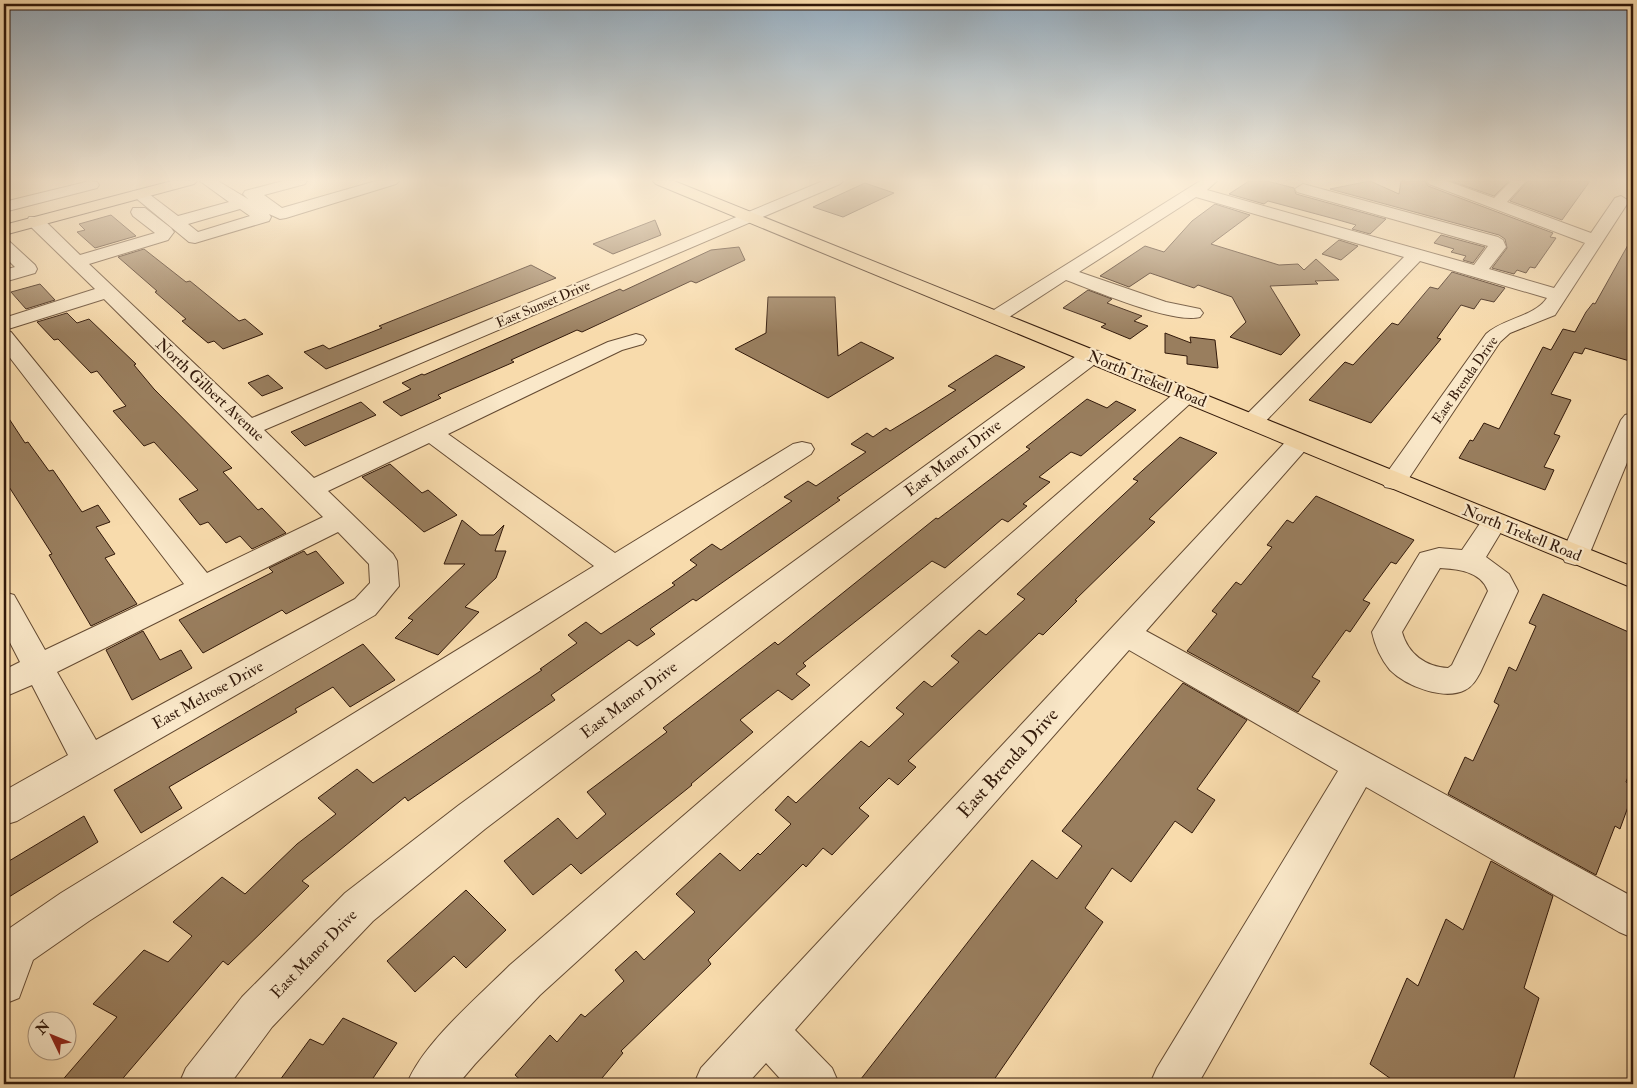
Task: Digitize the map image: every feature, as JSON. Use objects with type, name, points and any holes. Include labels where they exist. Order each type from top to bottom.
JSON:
[{"type":"main road","name":"North Trekell Road","points":[[785,232],[1633,578]]},
{"type":"street","name":"North Gilbert Avenue","points":[[46,232],[106,292],[250,427],[383,561]]},
{"type":"street","points":[[76,262],[162,236],[165,232]]},
{"type":"street","points":[[188,232],[195,238],[215,232]]},
{"type":"street","name":"East Sunset Drive","points":[[250,427],[714,232]]},
{"type":"street","points":[[996,317],[1131,232]]},
{"type":"street","points":[[1336,232],[1559,295]]},
{"type":"street","points":[[1454,232],[1492,240],[1498,244],[1478,272]]},
{"type":"street","points":[[1571,232],[1594,240]]},
{"type":"street","name":"East Brenda Drive","points":[[1394,481],[1493,338],[1503,328],[1548,311],[1600,232]]},
{"type":"street","points":[[4,246],[28,269],[4,276]]},
{"type":"street","points":[[1252,422],[1416,254]]},
{"type":"street","points":[[1066,274],[1162,307],[1193,313]]},
{"type":"street","points":[[4,324],[106,292]]},
{"type":"street","points":[[4,336],[202,587]]},
{"type":"street","points":[[312,489],[615,346],[636,340]]},
{"type":"street","name":"East Manor Drive","points":[[202,1084],[257,1012],[359,907],[472,817],[1091,356]]},
{"type":"street","points":[[430,1084],[459,1048],[532,974],[1186,395]]},
{"type":"street","points":[[1575,554],[1633,420]]},
{"type":"street","points":[[431,433],[616,568]]},
{"type":"street","name":"East Brenda Drive","points":[[716,1084],[1299,442]]},
{"type":"street","points":[[4,983],[17,947],[75,906],[616,568],[802,449]]},
{"type":"street","points":[[4,684],[341,518]]},
{"type":"street","points":[[1470,560],[1494,522]]},
{"type":"street","name":"East Melrose Drive","points":[[4,809],[365,607],[385,586],[383,561]]},
{"type":"street","points":[[4,603],[90,761]]},
{"type":"street","points":[[1125,634],[1633,918]]},
{"type":"street","points":[[1173,1084],[1360,765]]},
{"type":"street","points":[[765,1030],[816,1084]]},
{"type":"building","points":[[77,232],[131,232],[136,236],[95,248]]},
{"type":"building","points":[[625,232],[660,232],[661,235],[613,254],[593,244]]},
{"type":"building","points":[[1182,232],[1227,232],[1211,244],[1279,265],[1298,264],[1304,270],[1316,259],[1339,280],[1315,281],[1318,284],[1270,286],[1300,335],[1281,355],[1230,337],[1246,322],[1232,297],[1198,285],[1194,288],[1150,273],[1129,287],[1100,276],[1145,246],[1164,252]]},
{"type":"building","points":[[1487,232],[1550,232],[1553,233],[1550,237],[1556,238],[1535,268],[1530,267],[1526,273],[1517,270],[1514,274],[1492,268],[1507,248],[1505,239]]},
{"type":"building","points":[[1441,235],[1485,247],[1473,263],[1463,260],[1466,256],[1451,252],[1454,249],[1434,243]]},
{"type":"building","points":[[1633,236],[1633,362],[1585,348],[1582,354],[1574,352],[1551,394],[1571,400],[1554,434],[1560,436],[1544,467],[1554,470],[1545,490],[1459,458],[1470,440],[1473,441],[1484,423],[1499,429],[1543,347],[1551,350],[1563,329],[1575,332],[1586,312],[1593,303],[1595,304]]},
{"type":"building","points":[[1339,240],[1358,246],[1341,260],[1322,254]]},
{"type":"building","points":[[739,247],[745,260],[696,283],[691,281],[582,332],[577,330],[511,360],[514,362],[438,395],[441,398],[401,416],[383,402],[411,389],[402,383],[422,374],[424,375],[620,289],[623,291],[711,250]]},
{"type":"building","points":[[144,249],[186,282],[190,281],[239,321],[245,319],[263,334],[223,349],[214,341],[208,343],[182,321],[186,319],[155,292],[157,291],[118,257]]},
{"type":"building","points":[[531,265],[556,278],[326,369],[304,352],[323,345],[329,349],[382,328],[379,326]]},
{"type":"building","points":[[1452,272],[1505,288],[1494,302],[1481,299],[1474,309],[1461,305],[1437,338],[1441,339],[1371,423],[1309,400],[1345,362],[1353,365],[1392,323],[1398,325],[1430,287],[1438,289]]},
{"type":"building","points":[[40,284],[55,300],[26,309],[11,292]]},
{"type":"building","points":[[1088,290],[1112,299],[1107,303],[1142,316],[1134,321],[1148,326],[1130,339],[1101,327],[1106,324],[1063,308]]},
{"type":"building","points":[[768,297],[835,297],[838,356],[861,342],[894,358],[828,398],[735,349],[766,333]]},
{"type":"building","points":[[67,313],[77,323],[89,319],[136,364],[134,365],[154,389],[232,468],[223,472],[258,510],[262,508],[286,533],[252,549],[240,536],[226,543],[208,522],[200,525],[179,499],[198,490],[154,442],[144,446],[113,411],[126,406],[97,371],[91,373],[58,339],[54,340],[37,322]]},
{"type":"building","points":[[1165,333],[1191,343],[1190,337],[1215,340],[1218,368],[1187,364],[1187,356],[1165,353]]},
{"type":"building","points":[[996,355],[1025,367],[837,498],[840,500],[696,601],[693,599],[650,629],[655,634],[637,646],[629,640],[551,695],[555,700],[408,801],[405,797],[302,881],[309,886],[228,965],[223,961],[118,1084],[59,1084],[117,1017],[93,1004],[144,950],[168,962],[192,936],[173,922],[222,877],[245,894],[297,844],[336,814],[318,798],[357,769],[373,783],[542,670],[540,669],[577,643],[568,635],[586,622],[601,634],[675,585],[672,583],[697,565],[690,560],[712,544],[721,550],[792,501],[784,497],[808,481],[816,486],[866,452],[851,444],[867,433],[873,437],[886,428],[890,431],[923,411],[956,390],[948,386]]},
{"type":"building","points":[[268,375],[283,388],[262,396],[248,383]]},
{"type":"building","points":[[1087,399],[1107,408],[1116,401],[1136,410],[1081,456],[1071,452],[1039,477],[1050,482],[1023,504],[1027,506],[1008,522],[1002,519],[945,568],[932,561],[803,663],[806,666],[796,674],[810,685],[792,700],[778,690],[740,720],[753,732],[692,785],[581,874],[571,864],[533,895],[504,861],[558,818],[577,839],[606,814],[587,792],[667,732],[663,728],[775,642],[778,645],[936,518],[938,519],[1030,449],[1026,447]]},
{"type":"building","points":[[361,402],[376,415],[305,446],[291,432]]},
{"type":"building","points":[[4,411],[25,443],[28,442],[49,471],[53,470],[82,512],[98,505],[110,522],[96,527],[115,554],[105,558],[137,604],[91,626],[49,555],[52,554],[4,479]]},
{"type":"building","points":[[1180,437],[1217,453],[1149,519],[1155,522],[1075,600],[1077,601],[1043,635],[1039,633],[908,761],[916,767],[898,785],[889,778],[859,808],[869,816],[832,855],[823,848],[806,867],[803,864],[708,960],[711,964],[621,1051],[623,1053],[597,1084],[525,1084],[515,1075],[550,1035],[557,1042],[581,1014],[585,1017],[624,981],[615,970],[636,951],[644,960],[695,912],[676,894],[720,853],[740,871],[758,853],[760,855],[791,824],[775,810],[788,796],[796,803],[861,741],[869,747],[904,714],[896,708],[924,681],[932,687],[959,662],[951,656],[979,630],[986,635],[1025,599],[1017,594],[1138,481],[1133,479]]},
{"type":"building","points":[[390,464],[422,493],[428,490],[457,515],[424,532],[362,477]]},
{"type":"building","points":[[1316,496],[1414,540],[1396,564],[1391,562],[1363,600],[1370,603],[1350,632],[1346,630],[1312,677],[1320,681],[1298,712],[1187,651],[1217,614],[1212,611],[1236,582],[1241,585],[1272,547],[1267,545],[1287,520],[1293,523]]},
{"type":"building","points":[[462,520],[480,535],[494,535],[504,525],[495,551],[506,551],[496,578],[465,607],[479,612],[438,655],[395,638],[413,620],[408,618],[465,564],[444,564]]},
{"type":"building","points":[[304,551],[307,555],[316,551],[344,583],[286,614],[282,610],[203,653],[179,620],[273,572],[269,568]]},
{"type":"building","points":[[1543,594],[1633,634],[1633,764],[1626,782],[1633,786],[1633,793],[1620,829],[1615,826],[1596,875],[1448,794],[1465,757],[1473,761],[1499,705],[1494,702],[1509,667],[1516,671],[1536,626],[1529,623]]},
{"type":"building","points":[[143,631],[160,660],[181,650],[192,668],[132,700],[106,650]]},
{"type":"building","points":[[363,644],[395,680],[350,707],[333,687],[295,709],[297,712],[169,787],[182,808],[141,833],[114,790]]},
{"type":"building","points":[[1183,683],[1247,720],[1197,789],[1215,800],[1192,833],[1175,821],[1131,882],[1112,868],[1085,908],[1103,922],[991,1084],[857,1084],[1032,860],[1057,879],[1082,846],[1062,831]]},
{"type":"building","points":[[84,816],[98,842],[4,900],[4,864]]},
{"type":"building","points":[[1491,861],[1553,896],[1524,988],[1539,998],[1512,1084],[1398,1084],[1370,1064],[1407,978],[1418,986],[1446,919],[1463,930]]},
{"type":"building","points":[[466,890],[506,930],[466,968],[454,956],[415,992],[387,961]]},
{"type":"building","points":[[343,1018],[397,1043],[369,1084],[277,1084],[310,1039],[323,1045]]}]
